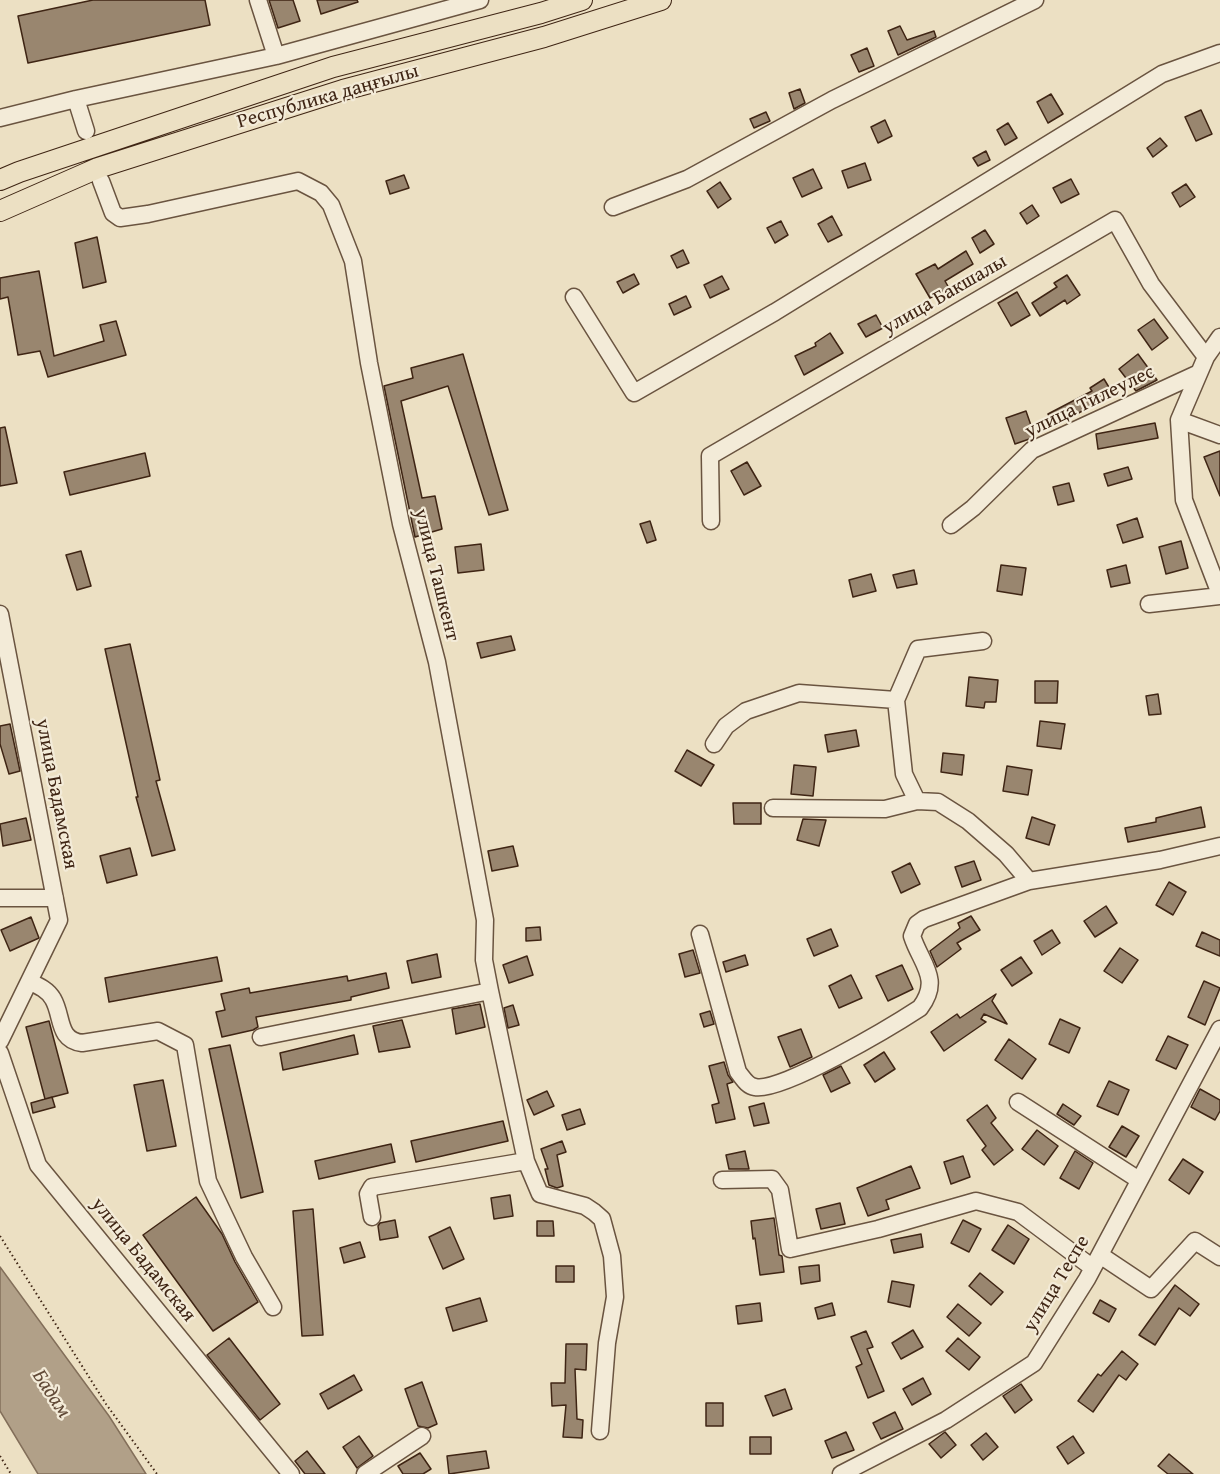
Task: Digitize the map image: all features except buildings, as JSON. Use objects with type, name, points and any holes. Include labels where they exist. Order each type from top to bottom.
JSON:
[{"type":"main road","name":"Республика даңғылы","points":[[0,180],[333,67],[541,13],[582,0]]},
{"type":"main road","name":"Республика даңғылы","points":[[0,211],[98,168],[310,100],[544,37],[662,0]]},
{"type":"street","points":[[258,0],[276,56]]},
{"type":"street","points":[[0,118],[76,99],[276,56],[480,0]]},
{"type":"street","points":[[613,207],[687,179],[832,100],[1035,0]]},
{"type":"street","points":[[574,297],[634,393],[775,312],[1162,74],[1220,53]]},
{"type":"street","points":[[76,99],[86,131]]},
{"type":"street","name":"улица Ташкент","points":[[101,181],[113,213],[120,218],[298,181],[321,193],[331,206],[353,261],[369,363],[401,524],[437,662],[485,920],[484,960],[490,991]]},
{"type":"street","name":"улица Бакшалы","points":[[711,521],[710,456],[1115,220],[1151,284],[1206,357]]},
{"type":"street","points":[[1149,604],[1220,595],[1184,500],[1179,420],[1206,357],[1220,337]]},
{"type":"street","name":"улица Тилеулес","points":[[951,525],[973,508],[1032,450],[1199,373]]},
{"type":"street","points":[[1179,420],[1220,435]]},
{"type":"street","name":"улица Бадамская","points":[[0,614],[59,920],[0,1041]]},
{"type":"street","points":[[917,801],[904,774],[896,700],[918,649],[983,641]]},
{"type":"street","points":[[714,744],[726,726],[746,711],[799,693],[896,700]]},
{"type":"street","points":[[773,808],[885,809],[917,801],[938,802],[968,821],[1006,854],[1029,881]]},
{"type":"street","points":[[700,934],[738,1072],[748,1084],[755,1088],[768,1086],[794,1077],[920,1008],[926,1000],[929,976],[912,936],[917,924],[924,919],[1029,881],[1160,860],[1220,846]]},
{"type":"street","points":[[0,898],[55,898]]},
{"type":"street","points":[[30,982],[46,990],[54,1000],[66,1036],[74,1042],[158,1030],[184,1046],[208,1181],[244,1257],[273,1307]]},
{"type":"street","points":[[261,1037],[490,991],[526,1161],[540,1194],[585,1206],[602,1219],[612,1256],[615,1297],[607,1343],[600,1431]]},
{"type":"street","name":"улица Теспе","points":[[841,1474],[946,1420],[1034,1363],[1097,1261],[1220,1029]]},
{"type":"street","name":"улица Бадамская","points":[[0,1053],[38,1165],[291,1474]]},
{"type":"street","points":[[1018,1102],[1139,1180]]},
{"type":"street","points":[[372,1217],[368,1194],[372,1187],[526,1161]]},
{"type":"street","points":[[722,1180],[772,1179],[780,1190],[790,1249],[878,1229],[976,1201],[1018,1212],[1097,1261],[1151,1289],[1195,1241],[1220,1257]]},
{"type":"street","points":[[365,1474],[422,1436]]},
{"type":"path","points":[[0,1236],[106,1404],[157,1474]]},
{"type":"path","points":[[0,1456],[11,1474]]},
{"type":"water","name":"Бадам","points":[[0,1267],[109,1416],[146,1474],[38,1474],[0,1411]]}]
